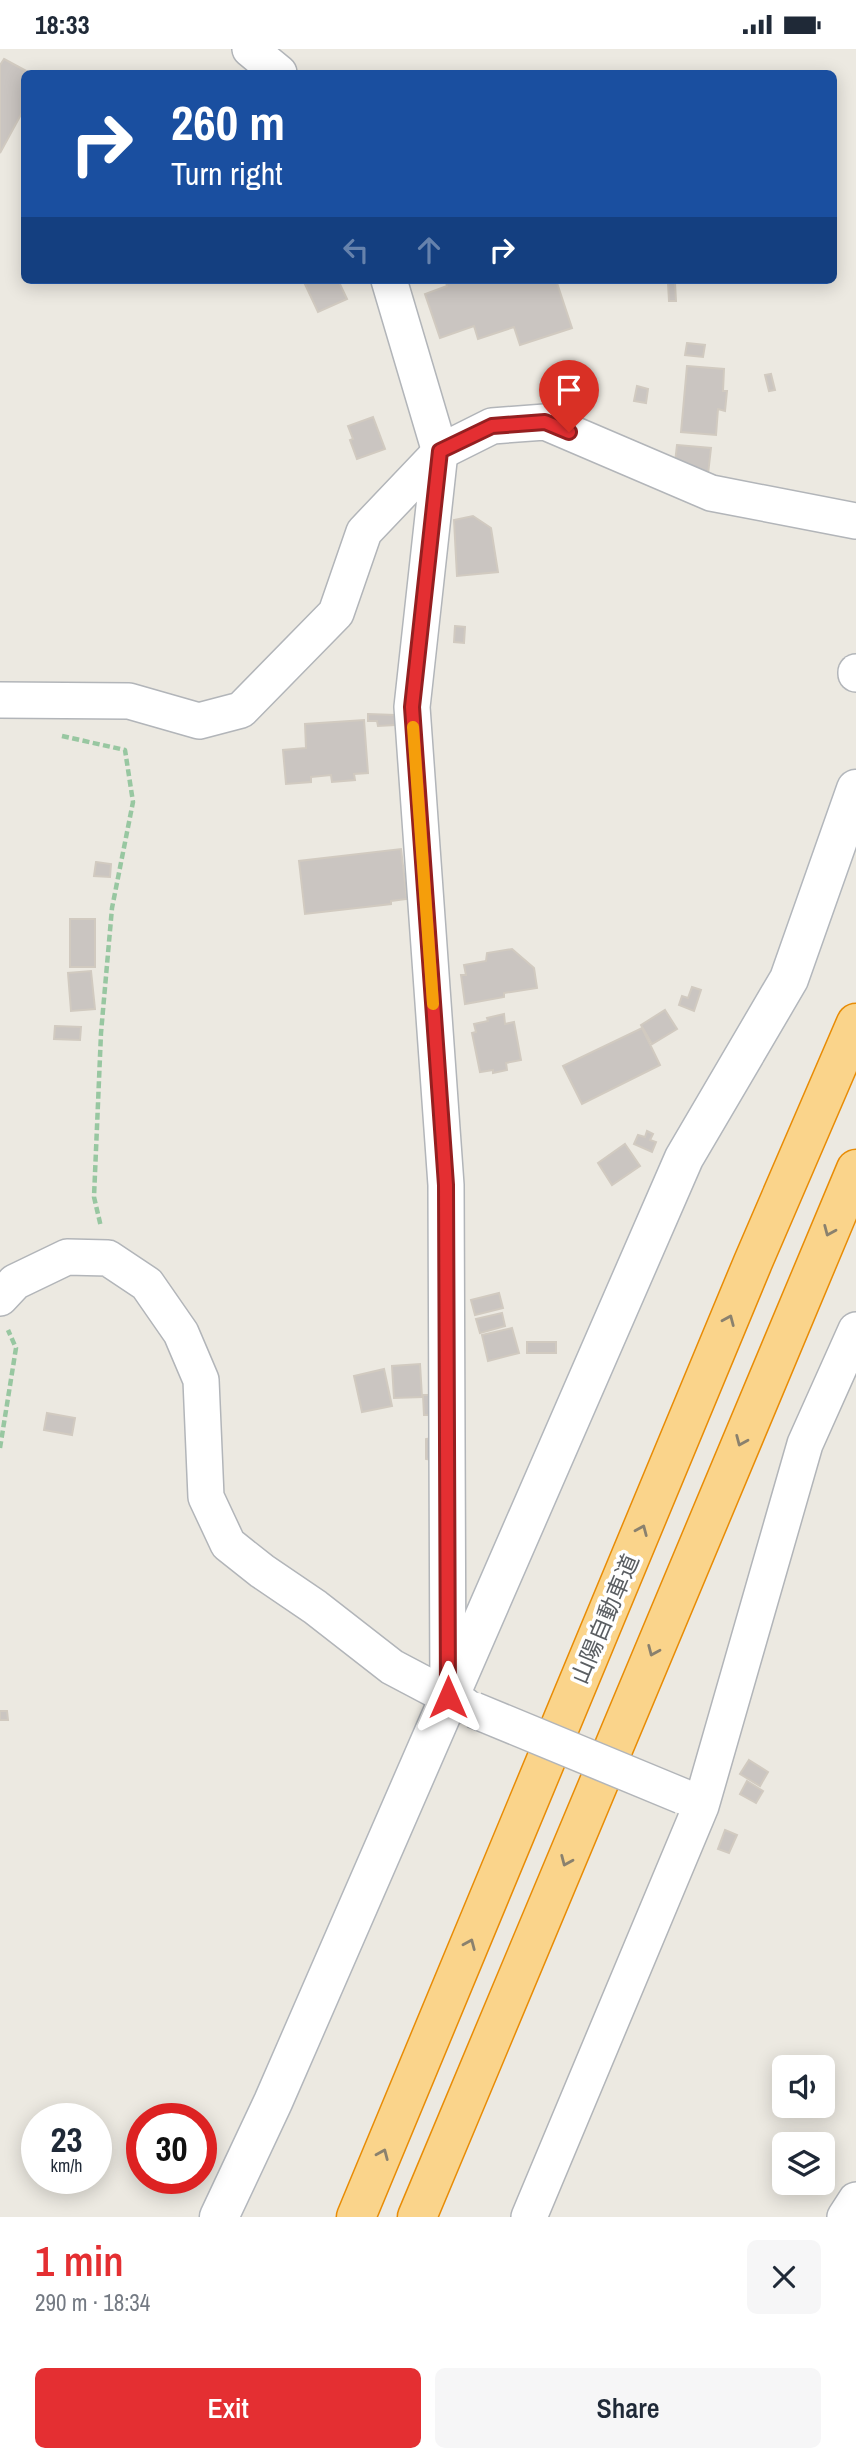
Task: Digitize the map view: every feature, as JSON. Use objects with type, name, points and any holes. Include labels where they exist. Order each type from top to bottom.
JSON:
[{"type":"highway","name":"山陽自動車道","points":[[356,2217],[742,1288],[856,1023]]},
{"type":"highway","points":[[417,2217],[856,1169]]},
{"type":"street","points":[[250,49],[275,70]]},
{"type":"street","points":[[390,284],[440,451],[412,707],[446,1185],[461,1704]]},
{"type":"street","points":[[0,700],[129,701],[199,721],[241,710],[337,613],[364,533],[440,451],[492,426],[545,422],[711,493],[856,521]]},
{"type":"street","points":[[219,2217],[461,1704],[684,1158],[789,979],[856,789]]},
{"type":"street","points":[[3,1312],[15,1282],[67,1257],[108,1258],[146,1284],[181,1333],[201,1380],[206,1497],[228,1544],[392,1667],[461,1704],[691,1801]]},
{"type":"street","points":[[528,2217],[691,1801],[805,1444],[856,1330]]},
{"type":"street","points":[[845,2217],[856,2200]]},
{"type":"path","points":[[50,734],[125,750],[133,802],[112,908],[101,1033],[94,1197],[108,1258]]},
{"type":"path","points":[[0,1448],[16,1348],[3,1312]]},
{"type":"building","points":[[4,59],[24,70],[21,70],[21,114],[0,153],[0,65]]},
{"type":"building","points":[[305,284],[340,284],[347,299],[318,312]]},
{"type":"building","points":[[557,284],[572,328],[520,345],[514,327],[478,339],[474,326],[440,338],[425,294],[447,286]]},
{"type":"building","points":[[668,284],[675,284],[676,301],[669,301]]},
{"type":"building","points":[[687,343],[705,345],[703,357],[685,355]]},
{"type":"building","points":[[687,366],[724,369],[723,391],[727,391],[725,411],[718,409],[716,435],[681,432]]},
{"type":"building","points":[[771,374],[775,390],[769,391],[765,375]]},
{"type":"building","points":[[637,386],[648,389],[646,403],[634,401]]},
{"type":"building","points":[[373,417],[385,449],[357,459],[348,426]]},
{"type":"building","points":[[677,445],[711,448],[708,474],[674,471]]},
{"type":"building","points":[[473,516],[491,528],[498,572],[457,576],[454,520]]},
{"type":"building","points":[[455,626],[465,627],[464,643],[454,642]]},
{"type":"building","points":[[368,714],[395,715],[395,725],[378,726],[377,721],[368,721]]},
{"type":"building","points":[[364,720],[368,773],[354,774],[355,780],[332,782],[331,775],[311,777],[311,782],[286,784],[283,750],[306,748],[305,724]]},
{"type":"building","points":[[401,849],[407,899],[391,901],[391,904],[305,914],[299,861]]},
{"type":"building","points":[[96,862],[111,864],[110,877],[94,876]]},
{"type":"building","points":[[70,919],[95,919],[95,967],[70,967]]},
{"type":"building","points":[[512,949],[534,968],[537,988],[504,993],[504,997],[465,1004],[461,975],[466,975],[464,965],[486,961],[487,953]]},
{"type":"building","points":[[91,971],[95,1009],[71,1011],[68,973]]},
{"type":"building","points":[[692,987],[701,990],[694,1011],[679,1005],[682,996],[688,998]]},
{"type":"building","points":[[665,1010],[677,1029],[652,1044],[641,1025]]},
{"type":"building","points":[[504,1014],[505,1024],[514,1022],[521,1060],[506,1063],[507,1070],[480,1072],[472,1033],[476,1032],[474,1024]]},
{"type":"building","points":[[55,1026],[81,1027],[80,1040],[54,1039]]},
{"type":"building","points":[[642,1028],[660,1065],[582,1104],[563,1066]]},
{"type":"building","points":[[647,1131],[653,1134],[650,1140],[656,1142],[652,1152],[634,1144],[638,1135],[645,1137]]},
{"type":"building","points":[[625,1144],[640,1166],[612,1185],[598,1163]]},
{"type":"building","points":[[499,1293],[503,1308],[475,1315],[471,1300]]},
{"type":"building","points":[[502,1313],[505,1326],[480,1333],[476,1319]]},
{"type":"building","points":[[512,1328],[519,1353],[488,1361],[482,1335]]},
{"type":"building","points":[[527,1342],[556,1342],[556,1353],[527,1353]]},
{"type":"building","points":[[420,1364],[422,1397],[394,1398],[392,1366]]},
{"type":"building","points":[[384,1369],[392,1406],[362,1412],[354,1376]]},
{"type":"building","points":[[423,1395],[431,1395],[432,1415],[424,1415]]},
{"type":"building","points":[[47,1413],[75,1418],[72,1435],[44,1430]]},
{"type":"building","points":[[432,1438],[432,1460],[426,1459],[426,1439]]},
{"type":"building","points":[[0,1711],[7,1711],[8,1720],[0,1720]]},
{"type":"building","points":[[749,1760],[768,1772],[760,1786],[740,1774]]},
{"type":"building","points":[[747,1781],[763,1791],[756,1803],[740,1794]]},
{"type":"building","points":[[725,1830],[737,1835],[729,1853],[718,1849]]},
{"type":"slow traffic","points":[[413,727],[433,1004]]},
{"type":"route","points":[[448,1697],[446,1185],[412,707],[440,451],[492,426],[545,422],[569,432]]}]
